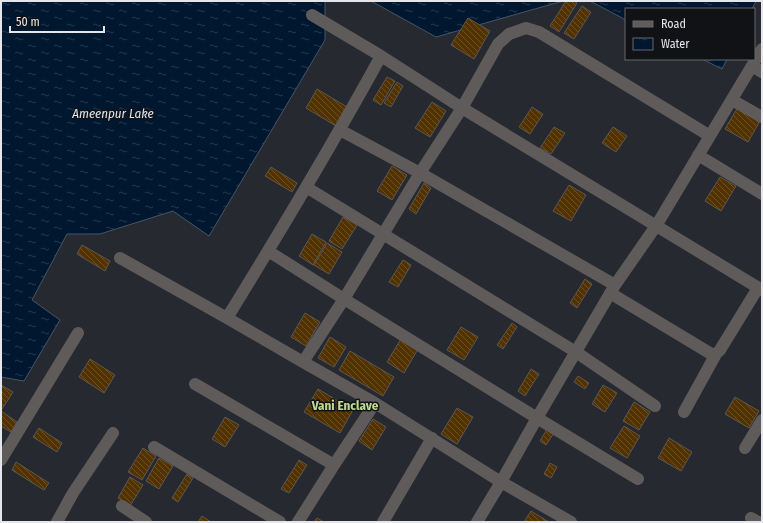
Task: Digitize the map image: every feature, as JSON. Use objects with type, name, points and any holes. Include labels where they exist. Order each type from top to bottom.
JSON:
[{"type":"street","points":[[312,15],[760,289],[716,354],[684,412]]},
{"type":"street","points":[[303,362],[344,299],[420,173],[462,108],[498,44],[509,34],[526,28],[539,32],[710,136]]},
{"type":"street","points":[[477,522],[613,289],[656,226],[732,100],[757,69],[762,49]]},
{"type":"street","points":[[227,318],[340,130],[381,56]]},
{"type":"street","points":[[732,100],[762,117]]},
{"type":"street","points":[[340,130],[420,173],[613,289],[713,355],[716,354]]},
{"type":"street","points":[[698,155],[762,194]]},
{"type":"street","points":[[306,187],[576,352],[655,406]]},
{"type":"street","points":[[268,251],[638,479]]},
{"type":"street","points":[[120,258],[375,402],[501,482],[571,522]]},
{"type":"street","points":[[1,460],[78,333]]},
{"type":"street","points":[[195,384],[334,465]]},
{"type":"street","points":[[298,522],[375,402]]},
{"type":"street","points":[[745,448],[762,420]]},
{"type":"street","points":[[57,522],[73,493],[113,433]]},
{"type":"street","points":[[383,522],[432,438]]},
{"type":"street","points":[[154,447],[280,522]]},
{"type":"street","points":[[122,506],[146,522]]},
{"type":"water","name":"Ameenpur Lake","points":[[1,1],[325,1],[325,40],[209,236],[173,211],[100,234],[67,234],[32,300],[60,320],[24,381],[1,377]]},
{"type":"water","points":[[371,1],[563,1],[436,37]]},
{"type":"water","points":[[590,1],[756,1],[752,8],[625,8],[625,19]]},
{"type":"water","points":[[704,60],[726,60],[722,69]]},
{"type":"building","points":[[566,1],[574,1],[577,3],[559,32],[550,26]]},
{"type":"building","points":[[582,6],[591,12],[574,39],[564,33]]},
{"type":"building","points":[[468,18],[490,31],[474,59],[451,45]]},
{"type":"building","points":[[387,77],[395,81],[381,105],[373,100]]},
{"type":"building","points":[[397,82],[403,86],[391,107],[384,103]]},
{"type":"building","points":[[317,89],[347,107],[336,126],[306,108]]},
{"type":"building","points":[[432,102],[446,111],[430,137],[415,128]]},
{"type":"building","points":[[532,107],[543,114],[530,134],[519,127]]},
{"type":"building","points":[[738,107],[760,121],[748,142],[725,129]]},
{"type":"building","points":[[554,127],[565,133],[551,154],[540,148]]},
{"type":"building","points":[[613,127],[627,136],[616,152],[602,143]]},
{"type":"building","points":[[392,166],[407,175],[392,200],[377,191]]},
{"type":"building","points":[[271,167],[297,183],[292,192],[265,176]]},
{"type":"building","points":[[720,177],[736,186],[721,211],[705,201]]},
{"type":"building","points":[[424,183],[431,188],[416,214],[409,209]]},
{"type":"building","points":[[569,185],[586,195],[571,221],[553,211]]},
{"type":"building","points":[[343,217],[357,225],[342,249],[329,241]]},
{"type":"building","points":[[312,234],[326,242],[313,265],[299,256]]},
{"type":"building","points":[[327,243],[342,252],[329,274],[314,265]]},
{"type":"building","points":[[82,245],[110,261],[105,271],[77,254]]},
{"type":"building","points":[[403,260],[411,265],[398,287],[389,282]]},
{"type":"building","points":[[585,279],[592,284],[577,308],[570,303]]},
{"type":"building","points":[[305,313],[320,322],[306,346],[291,337]]},
{"type":"building","points":[[512,323],[517,327],[503,349],[497,345]]},
{"type":"building","points":[[461,327],[478,337],[464,360],[447,350]]},
{"type":"building","points":[[330,337],[346,347],[334,367],[318,358]]},
{"type":"building","points":[[401,339],[418,349],[404,373],[387,362]]},
{"type":"building","points":[[350,351],[394,377],[383,396],[339,370]]},
{"type":"building","points":[[90,359],[115,375],[104,393],[79,377]]},
{"type":"building","points":[[531,369],[539,374],[525,396],[518,391]]},
{"type":"building","points":[[578,376],[589,383],[585,389],[574,382]]},
{"type":"building","points":[[1,385],[13,392],[2,409],[1,409]]},
{"type":"building","points":[[603,385],[617,393],[605,412],[592,404]]},
{"type":"building","points":[[318,389],[353,410],[340,433],[304,412]]},
{"type":"building","points":[[735,397],[759,411],[749,428],[725,414]]},
{"type":"building","points":[[634,402],[650,412],[639,430],[623,421]]},
{"type":"building","points":[[457,408],[473,417],[457,444],[441,434]]},
{"type":"building","points":[[1,411],[17,422],[11,432],[1,426]]},
{"type":"building","points":[[225,417],[239,425],[225,447],[212,439]]},
{"type":"building","points":[[373,419],[386,427],[372,450],[359,441]]},
{"type":"building","points":[[624,426],[640,436],[627,458],[610,448]]},
{"type":"building","points":[[39,428],[62,443],[57,452],[33,437]]},
{"type":"building","points":[[547,429],[554,433],[546,445],[540,441]]},
{"type":"building","points":[[669,438],[692,452],[681,471],[658,458]]},
{"type":"building","points":[[143,448],[156,456],[142,480],[128,472]]},
{"type":"building","points":[[159,458],[173,466],[159,489],[146,481]]},
{"type":"building","points":[[299,460],[307,465],[289,493],[281,489]]},
{"type":"building","points":[[16,462],[49,483],[44,490],[12,470]]},
{"type":"building","points":[[550,463],[557,467],[551,478],[544,474]]},
{"type":"building","points":[[187,474],[193,478],[178,502],[172,498]]},
{"type":"building","points":[[130,477],[143,485],[130,506],[118,498]]},
{"type":"building","points":[[531,511],[549,522],[524,522]]},
{"type":"building","points":[[202,516],[211,522],[198,522]]},
{"type":"building","points":[[317,518],[324,522],[314,522]]},
{"type":"district","name":"Vani Enclave","points":[[345,405]]}]
